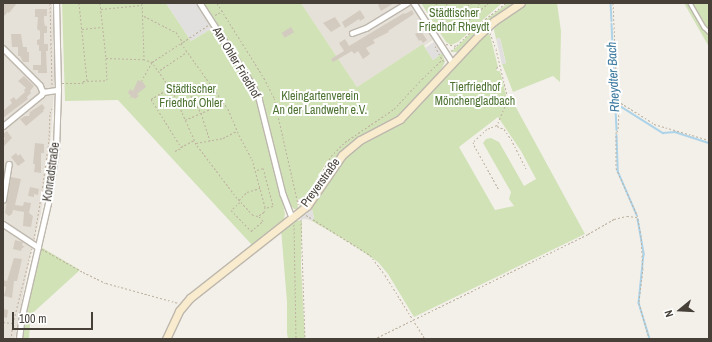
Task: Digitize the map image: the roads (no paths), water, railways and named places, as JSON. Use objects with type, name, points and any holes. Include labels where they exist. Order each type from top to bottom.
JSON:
[{"type":"main road","name":"Preyerstraße","points":[[166,339],[184,304],[199,290],[310,202],[326,175],[342,154],[360,140],[400,118],[486,28],[521,3]]},
{"type":"street","name":"Konradstraße","points":[[19,339],[22,316],[38,247],[53,171],[58,120],[56,3]]},
{"type":"street","name":"Am Ohler Friedhof","points":[[200,3],[252,84],[259,98],[283,194],[292,217]]},
{"type":"street","points":[[352,33],[366,28],[407,3]]},
{"type":"street","points":[[414,3],[452,62]]},
{"type":"street","points":[[3,48],[40,85],[43,92]]},
{"type":"street","points":[[3,126],[43,92],[58,90]]},
{"type":"street","points":[[3,200],[9,164]]},
{"type":"street","points":[[3,224],[38,247]]},
{"type":"lane","points":[[690,3],[704,27],[709,32]]},
{"type":"waterway","name":"Rheydter Bach","points":[[611,3],[612,21]]},
{"type":"waterway","name":"Rheydter Bach","points":[[612,24],[617,130]]},
{"type":"waterway","points":[[620,106],[663,133],[675,132],[709,143]]},
{"type":"waterway","name":"Rheydter Bach","points":[[617,135],[618,171],[637,215]]},
{"type":"waterway","name":"Rheydter Bach","points":[[638,219],[644,254],[639,303],[650,339]]},
{"type":"park label","name":"Städtischer Friedhof Rheydt","points":[[454,21]]},
{"type":"park label","name":"Tierfriedhof Mönchengladbach","points":[[475,95]]},
{"type":"park label","name":"Städtischer Friedhof Ohler","points":[[191,97]]},
{"type":"park label","name":"Kleingartenverein An der Landwehr e.V.","points":[[320,104]]}]
